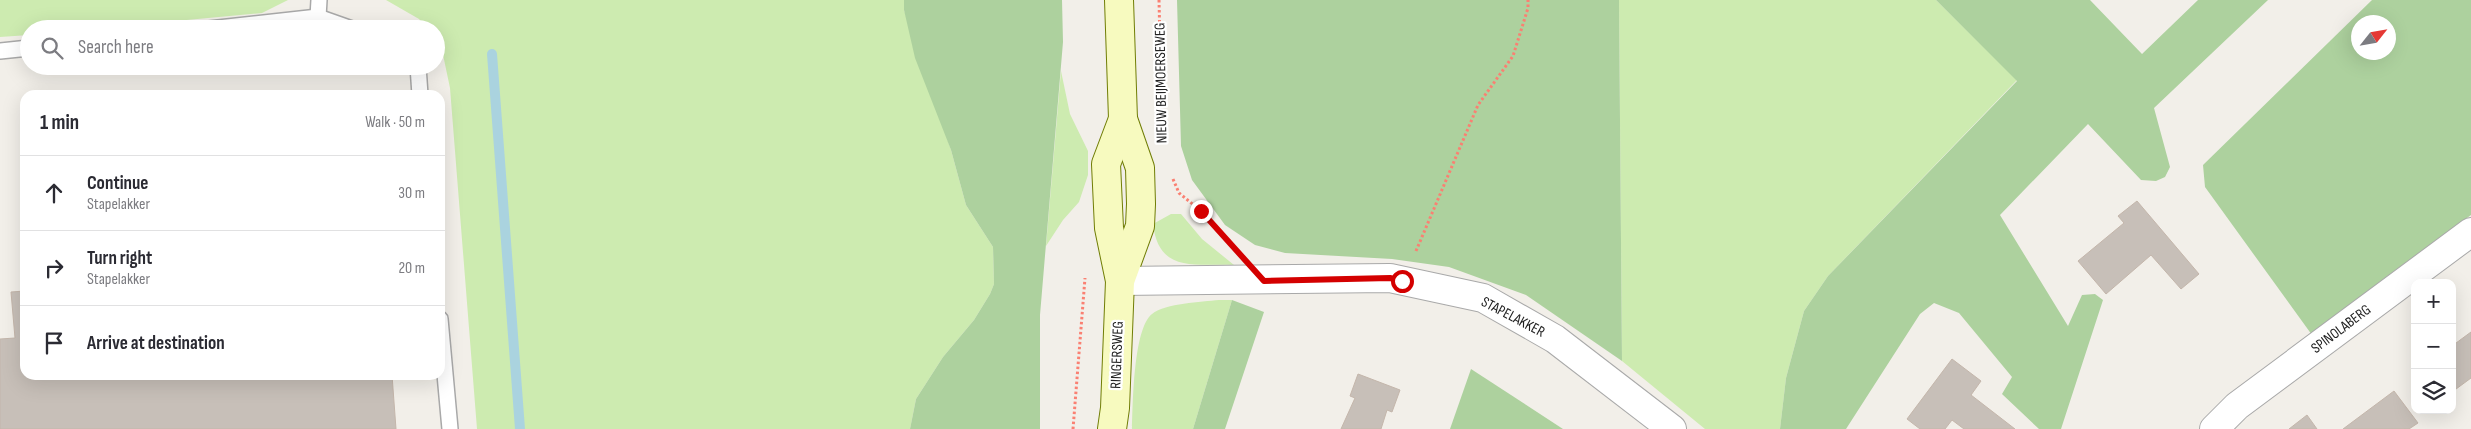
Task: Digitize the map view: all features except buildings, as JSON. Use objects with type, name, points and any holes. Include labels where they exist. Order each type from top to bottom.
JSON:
[{"type":"main road","points":[[1119,0],[1123,119],[1106,164],[1109,228],[1120,281]]},
{"type":"main road","name":"RINGERSWEG","points":[[1112,429],[1115,408],[1120,281]]},
{"type":"street","name":"SPINOLABERG","points":[[2214,429],[2237,406],[2471,232]]},
{"type":"street","name":"STAPELAKKER","points":[[1120,281],[1264,281],[1390,278],[1483,298],[1555,339],[1672,429]]},
{"type":"lane","points":[[318,17],[320,0]]},
{"type":"lane","points":[[291,20],[318,17],[326,20]]},
{"type":"lane","points":[[0,51],[20,49]]},
{"type":"lane","points":[[419,75],[420,90]]},
{"type":"lane","points":[[445,374],[450,429]]},
{"type":"path","name":"NIEUW BEIJMOERSEWEG","points":[[1158,0],[1162,134]]},
{"type":"path","points":[[1402,281],[1478,105],[1513,56],[1528,8],[1528,0]]},
{"type":"path","points":[[1172,177],[1179,193],[1201,211],[1264,281]]},
{"type":"green space","points":[[0,0],[288,0],[262,13],[187,20],[20,20],[20,36],[0,37]]},
{"type":"green space","points":[[386,0],[904,0],[904,10],[951,150],[966,205],[993,247],[994,284],[974,320],[943,357],[916,399],[910,429],[477,429],[450,88],[445,64],[445,20],[419,19]]},
{"type":"green space","points":[[904,0],[1062,0],[1063,42],[1040,315],[1040,429],[910,429],[916,399],[943,357],[974,320],[994,284],[993,247],[966,205],[951,150],[915,58],[904,10]]},
{"type":"green space","points":[[1177,0],[1619,0],[1622,361],[1526,295],[1449,267],[1392,259],[1285,253],[1255,245],[1225,225],[1192,180],[1181,146]]},
{"type":"green space","points":[[1619,0],[1936,0],[2017,80],[1828,276],[1804,311],[1786,378],[1780,429],[1705,429],[1622,361]]},
{"type":"green space","points":[[1936,0],[2090,0],[2142,54],[2198,0],[2268,0],[2154,108],[2170,167],[2165,177],[2156,181],[2141,180],[2088,124],[2000,215],[2068,326],[2082,295],[2095,294],[2103,300],[2061,429],[2039,429],[2002,394],[2012,377],[1959,313],[1934,303],[1920,314],[1846,429],[1780,429],[1786,378],[1804,311],[1828,276],[2017,81]]},
{"type":"green space","points":[[2372,0],[2471,0],[2471,215],[2382,280],[2312,335],[2205,187],[2203,165],[2351,21],[2351,60],[2396,60],[2396,15],[2357,15]]},
{"type":"green space","points":[[1061,71],[1070,114],[1088,151],[1088,175],[1079,202],[1063,220],[1046,246]]},
{"type":"green space","points":[[1171,214],[1181,214],[1202,239],[1234,265],[1193,264],[1171,258],[1163,251],[1157,240],[1153,224]]},
{"type":"green space","points":[[1232,300],[1193,429],[1132,429],[1135,368],[1141,335],[1146,322],[1152,314],[1166,307]]},
{"type":"green space","points":[[1232,300],[1264,312],[1225,429],[1193,429]]},
{"type":"green space","points":[[1471,369],[1563,429],[1450,429]]},
{"type":"waterway","points":[[492,54],[520,429]]},
{"type":"route","points":[[1201,211],[1264,281],[1390,278],[1402,281]]}]
